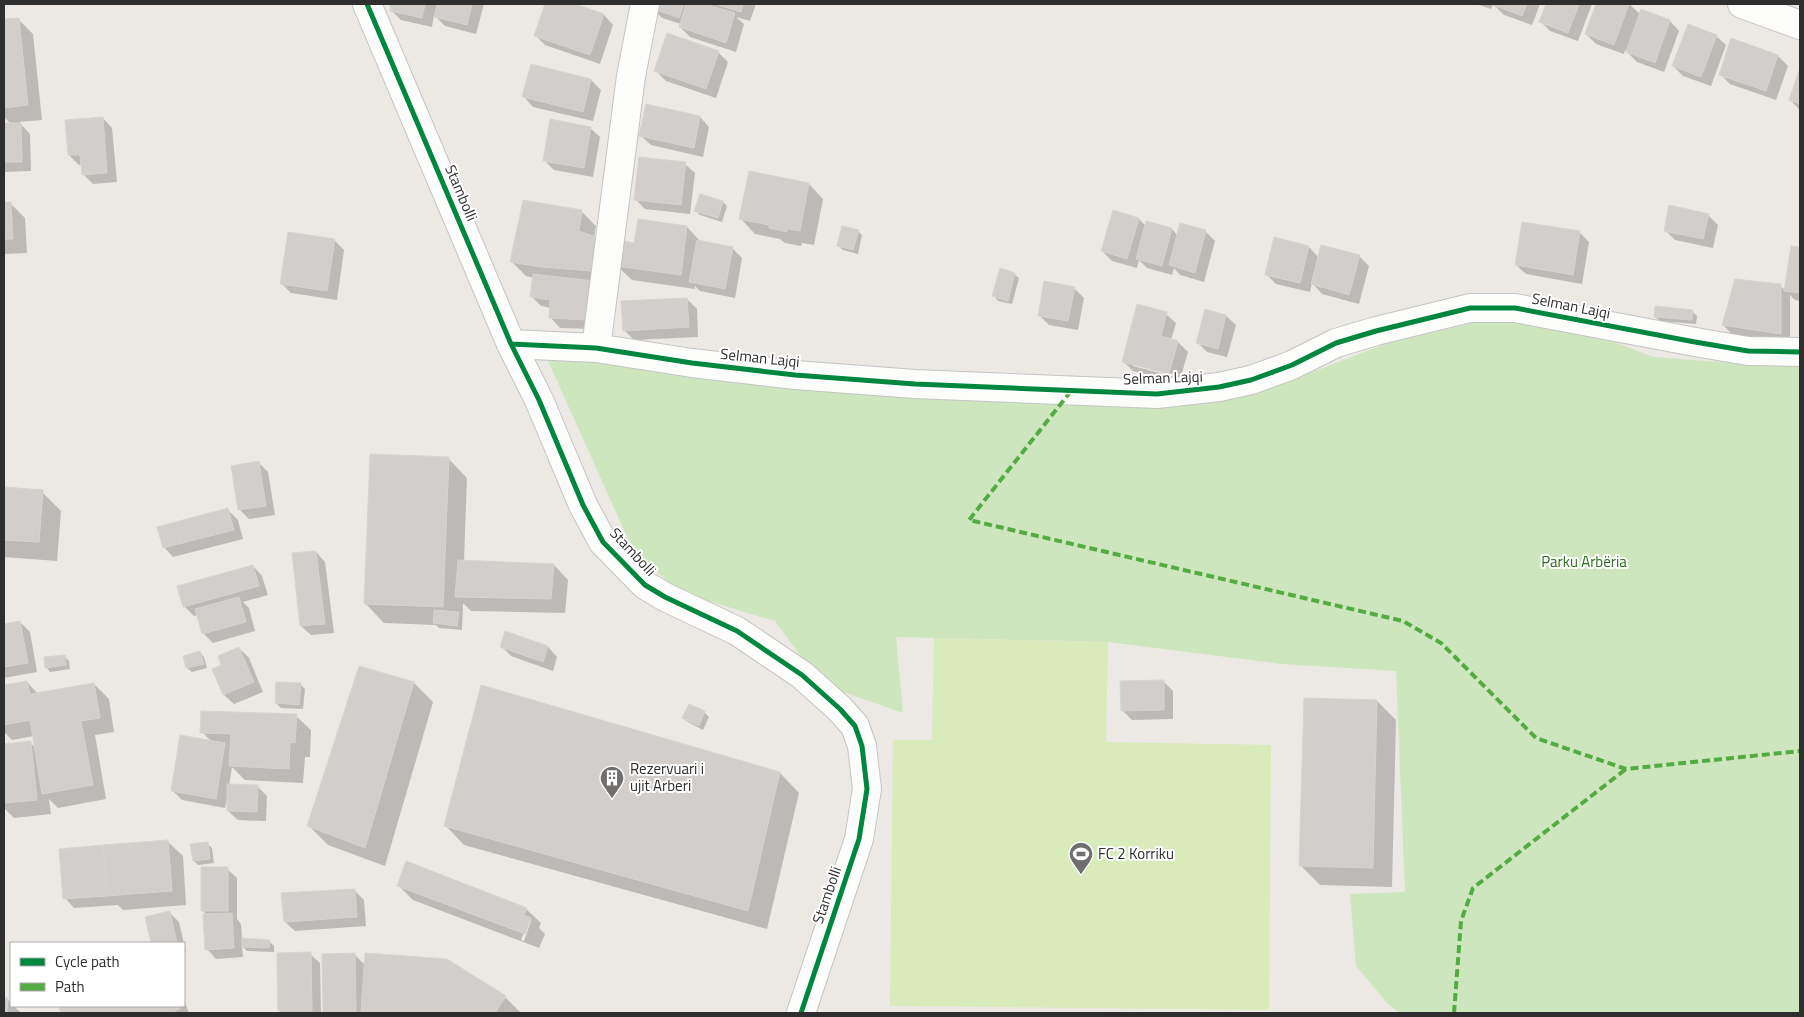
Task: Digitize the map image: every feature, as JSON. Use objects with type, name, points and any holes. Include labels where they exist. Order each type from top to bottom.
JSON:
[{"type":"street","name":"Stambolli","points":[[367,4],[511,344],[539,400],[583,505],[603,542],[645,585],[665,597],[737,631],[802,675],[840,709],[855,726],[862,746],[867,789],[864,816],[859,839],[801,1013]]},
{"type":"street","points":[[596,348],[631,76],[645,4]]},
{"type":"street","points":[[1742,4],[1800,24]]},
{"type":"street","name":"Selman Lajqi","points":[[511,344],[596,348],[692,362],[804,375],[916,384],[1157,394],[1220,387],[1251,380],[1292,365],[1336,343],[1376,331],[1470,308],[1515,308],[1704,344],[1748,350],[1800,352]]},
{"type":"green space","name":"Parku Arbëria","points":[[1491,319],[1606,339],[1653,357],[1773,366],[1800,365],[1800,1013],[1399,1013],[1387,1003],[1356,966],[1350,894],[1405,892],[1396,671],[1281,664],[1108,642],[896,637],[903,713],[821,684],[775,621],[681,593],[633,550],[548,361],[569,359],[800,388],[1169,405],[1269,389],[1393,341]]},
{"type":"green space","name":"FC 2 Korriku","points":[[934,638],[1108,642],[1106,742],[1271,745],[1269,1010],[890,1006],[893,740],[932,740]]},
{"type":"building","points":[[391,4],[425,4],[422,18],[390,11]]},
{"type":"building","points":[[437,4],[472,4],[467,25],[434,17]]},
{"type":"building","points":[[545,4],[575,4],[604,14],[590,55],[534,36]]},
{"type":"building","points":[[652,4],[684,4],[679,18],[651,8]]},
{"type":"building","points":[[686,4],[705,4],[735,13],[726,43],[679,27]]},
{"type":"building","points":[[714,4],[743,4],[741,12]]},
{"type":"building","points":[[1494,4],[1527,4],[1522,16]]},
{"type":"building","points":[[1546,4],[1579,4],[1568,33],[1539,22]]},
{"type":"building","points":[[1596,4],[1629,4],[1614,45],[1585,34]]},
{"type":"building","points":[[1641,9],[1670,20],[1655,63],[1626,52]]},
{"type":"building","points":[[19,18],[28,105],[4,108],[4,19]]},
{"type":"building","points":[[1688,24],[1717,35],[1701,77],[1672,66]]},
{"type":"building","points":[[667,33],[719,51],[706,89],[654,71]]},
{"type":"building","points":[[1731,38],[1778,55],[1766,91],[1719,75]]},
{"type":"building","points":[[531,64],[591,79],[583,112],[522,97]]},
{"type":"building","points":[[1800,68],[1800,104],[1789,100]]},
{"type":"building","points":[[646,104],[700,116],[694,148],[639,136]]},
{"type":"building","points":[[103,117],[107,173],[82,175],[80,155],[68,155],[65,120]]},
{"type":"building","points":[[550,119],[591,127],[584,168],[543,161]]},
{"type":"building","points":[[4,123],[21,123],[22,162],[4,162]]},
{"type":"building","points":[[639,157],[686,162],[681,205],[634,200]]},
{"type":"building","points":[[749,171],[809,183],[800,231],[787,229],[787,232],[769,228],[769,225],[739,219]]},
{"type":"building","points":[[700,194],[723,201],[718,218],[694,211]]},
{"type":"building","points":[[523,200],[582,210],[579,231],[596,237],[591,271],[541,267],[510,262]]},
{"type":"building","points":[[4,202],[11,202],[13,239],[4,239]]},
{"type":"building","points":[[1669,205],[1709,214],[1703,239],[1664,231]]},
{"type":"building","points":[[1113,210],[1139,218],[1127,259],[1101,251]]},
{"type":"building","points":[[638,219],[687,226],[681,275],[616,266],[620,240],[634,243]]},
{"type":"building","points":[[1146,221],[1172,228],[1162,266],[1136,259]]},
{"type":"building","points":[[1522,222],[1580,231],[1573,275],[1515,265]]},
{"type":"building","points":[[1180,223],[1206,230],[1195,273],[1169,265]]},
{"type":"building","points":[[842,226],[859,230],[853,250],[837,246]]},
{"type":"building","points":[[288,232],[335,239],[327,291],[280,284]]},
{"type":"building","points":[[1274,237],[1309,246],[1300,283],[1265,275]]},
{"type":"building","points":[[697,240],[733,247],[725,289],[689,282]]},
{"type":"building","points":[[1321,245],[1360,255],[1349,295],[1311,284]]},
{"type":"building","points":[[1791,246],[1800,247],[1800,293],[1784,291]]},
{"type":"building","points":[[1000,268],[1015,273],[1008,301],[992,296]]},
{"type":"building","points":[[533,274],[594,281],[587,320],[549,318],[550,300],[530,297]]},
{"type":"building","points":[[1735,279],[1781,284],[1781,334],[1722,325]]},
{"type":"building","points":[[1044,281],[1075,287],[1068,321],[1038,316]]},
{"type":"building","points":[[687,298],[689,327],[623,331],[621,301]]},
{"type":"building","points":[[1137,304],[1167,312],[1161,336],[1178,341],[1169,374],[1122,362]]},
{"type":"building","points":[[1655,306],[1693,310],[1692,320],[1654,317]]},
{"type":"building","points":[[1205,309],[1226,315],[1218,349],[1196,343]]},
{"type":"building","points":[[370,454],[449,457],[443,607],[364,604]]},
{"type":"building","points":[[259,461],[266,506],[238,510],[231,466]]},
{"type":"building","points":[[4,487],[43,490],[39,542],[4,540]]},
{"type":"building","points":[[228,508],[234,530],[163,548],[157,527]]},
{"type":"building","points":[[316,551],[325,624],[300,626],[292,553]]},
{"type":"building","points":[[458,560],[554,564],[551,599],[455,597]]},
{"type":"building","points":[[253,565],[259,586],[183,607],[177,586]]},
{"type":"building","points":[[239,597],[246,622],[202,634],[195,609]]},
{"type":"building","points":[[434,610],[459,612],[457,626],[433,623]]},
{"type":"building","points":[[20,621],[28,663],[4,667],[4,624]]},
{"type":"building","points":[[505,631],[548,646],[543,662],[500,647]]},
{"type":"building","points":[[239,647],[254,682],[223,695],[212,669],[221,665],[218,656]]},
{"type":"building","points":[[200,651],[204,664],[186,668],[183,656]]},
{"type":"building","points":[[65,655],[66,665],[45,668],[44,657]]},
{"type":"building","points":[[359,666],[414,682],[365,848],[307,826]]},
{"type":"building","points":[[1164,680],[1164,710],[1121,711],[1120,681]]},
{"type":"building","points":[[27,681],[30,694],[94,683],[100,718],[81,721],[93,785],[42,794],[30,720],[4,725],[4,685]]},
{"type":"building","points":[[276,682],[301,683],[299,705],[275,703]]},
{"type":"building","name":"Rezervuari i ujit Arberi","points":[[481,685],[780,772],[748,911],[444,826]]},
{"type":"building","points":[[1304,698],[1377,700],[1373,868],[1299,866]]},
{"type":"building","points":[[689,704],[705,711],[699,726],[682,718]]},
{"type":"building","points":[[201,711],[297,714],[295,743],[290,742],[289,769],[229,766],[231,734],[200,733]]},
{"type":"building","points":[[180,735],[225,743],[216,799],[171,791]]},
{"type":"building","points":[[31,741],[37,800],[4,803],[4,744]]},
{"type":"building","points":[[227,784],[258,785],[257,812],[227,811]]},
{"type":"building","points":[[168,840],[172,891],[107,896],[103,845]]},
{"type":"building","points":[[208,842],[210,859],[193,861],[190,844]]},
{"type":"building","points":[[103,845],[107,896],[63,899],[59,849]]},
{"type":"building","points":[[406,861],[527,908],[524,915],[531,918],[525,934],[397,886]]},
{"type":"building","points":[[201,867],[228,867],[228,911],[201,911]]},
{"type":"building","points":[[355,889],[357,917],[284,922],[281,893]]},
{"type":"building","points":[[170,911],[177,942],[151,942],[145,917]]},
{"type":"building","points":[[232,913],[234,948],[205,950],[203,914]]},
{"type":"building","points":[[242,938],[270,940],[269,948],[242,947]]},
{"type":"building","points":[[311,952],[312,1011],[278,1011],[277,953]]},
{"type":"building","points":[[355,953],[356,1012],[323,1012],[322,954]]},
{"type":"building","points":[[365,953],[447,959],[506,996],[495,1013],[361,1012]]},
{"type":"building","points":[[4,998],[8,998],[7,1013],[4,1013]]},
{"type":"building","points":[[58,1007],[179,1007],[180,1009],[170,1013],[61,1013]]},
{"type":"marked path","points":[[1071,391],[969,520],[1403,621],[1441,643],[1536,738],[1626,769],[1800,751]]},
{"type":"marked path","points":[[1454,1013],[1461,921],[1473,888],[1626,769]]},
{"type":"cycle path","points":[[367,4],[511,344],[539,400],[583,505],[603,542],[645,585],[665,597],[737,631],[802,675],[840,709],[855,726],[862,746],[867,789],[859,839],[801,1013]]},
{"type":"cycle path","points":[[511,344],[596,348],[692,363],[795,375],[915,384],[1157,394],[1219,387],[1251,380],[1292,365],[1336,343],[1376,331],[1470,308],[1515,308],[1748,351],[1800,352]]},
{"type":"place","name":"Rezervuari i ujit Arberi","points":[[612,799]]},
{"type":"place","name":"FC 2 Korriku","points":[[1081,875]]}]
